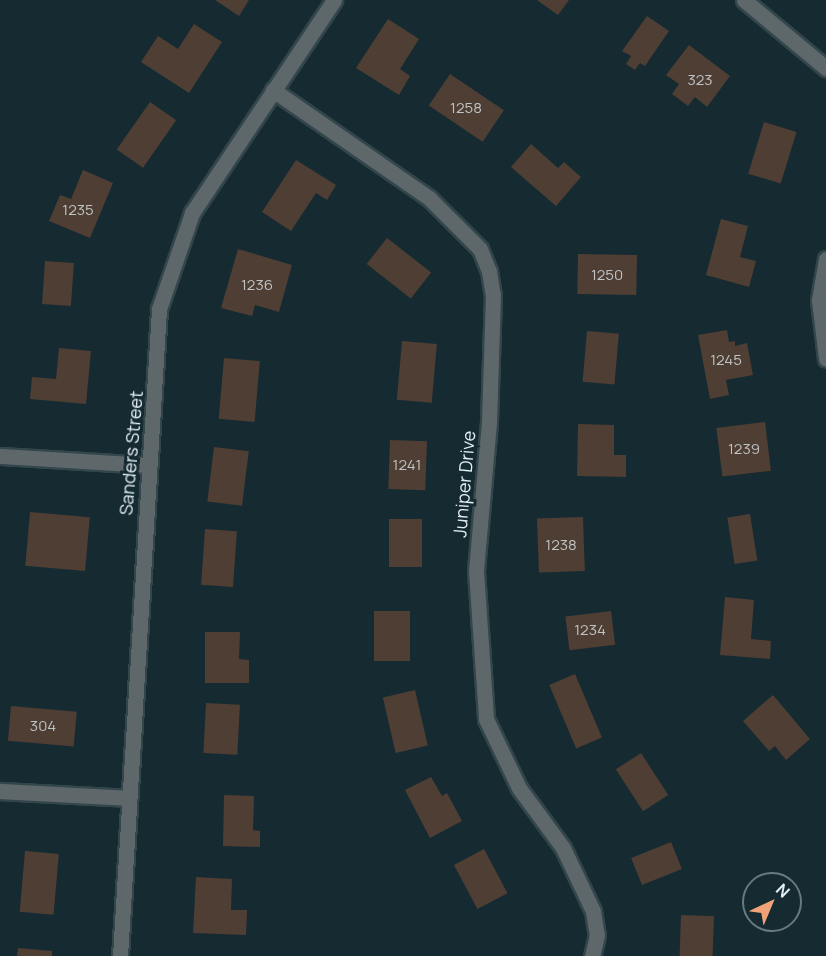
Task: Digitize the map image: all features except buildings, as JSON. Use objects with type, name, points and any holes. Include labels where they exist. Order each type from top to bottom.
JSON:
[{"type":"street","name":"Sanders Street","points":[[120,956],[159,309],[192,213],[334,0]]},
{"type":"street","points":[[744,0],[826,68]]},
{"type":"street","name":"Juniper Drive","points":[[273,90],[429,198],[480,249],[489,271],[493,295],[489,423],[476,571],[486,719],[519,788],[563,848],[593,912],[597,935],[592,956]]},
{"type":"street","points":[[826,259],[819,300],[826,359]]},
{"type":"street","points":[[0,456],[148,465]]},
{"type":"street","points":[[0,791],[128,798]]}]
